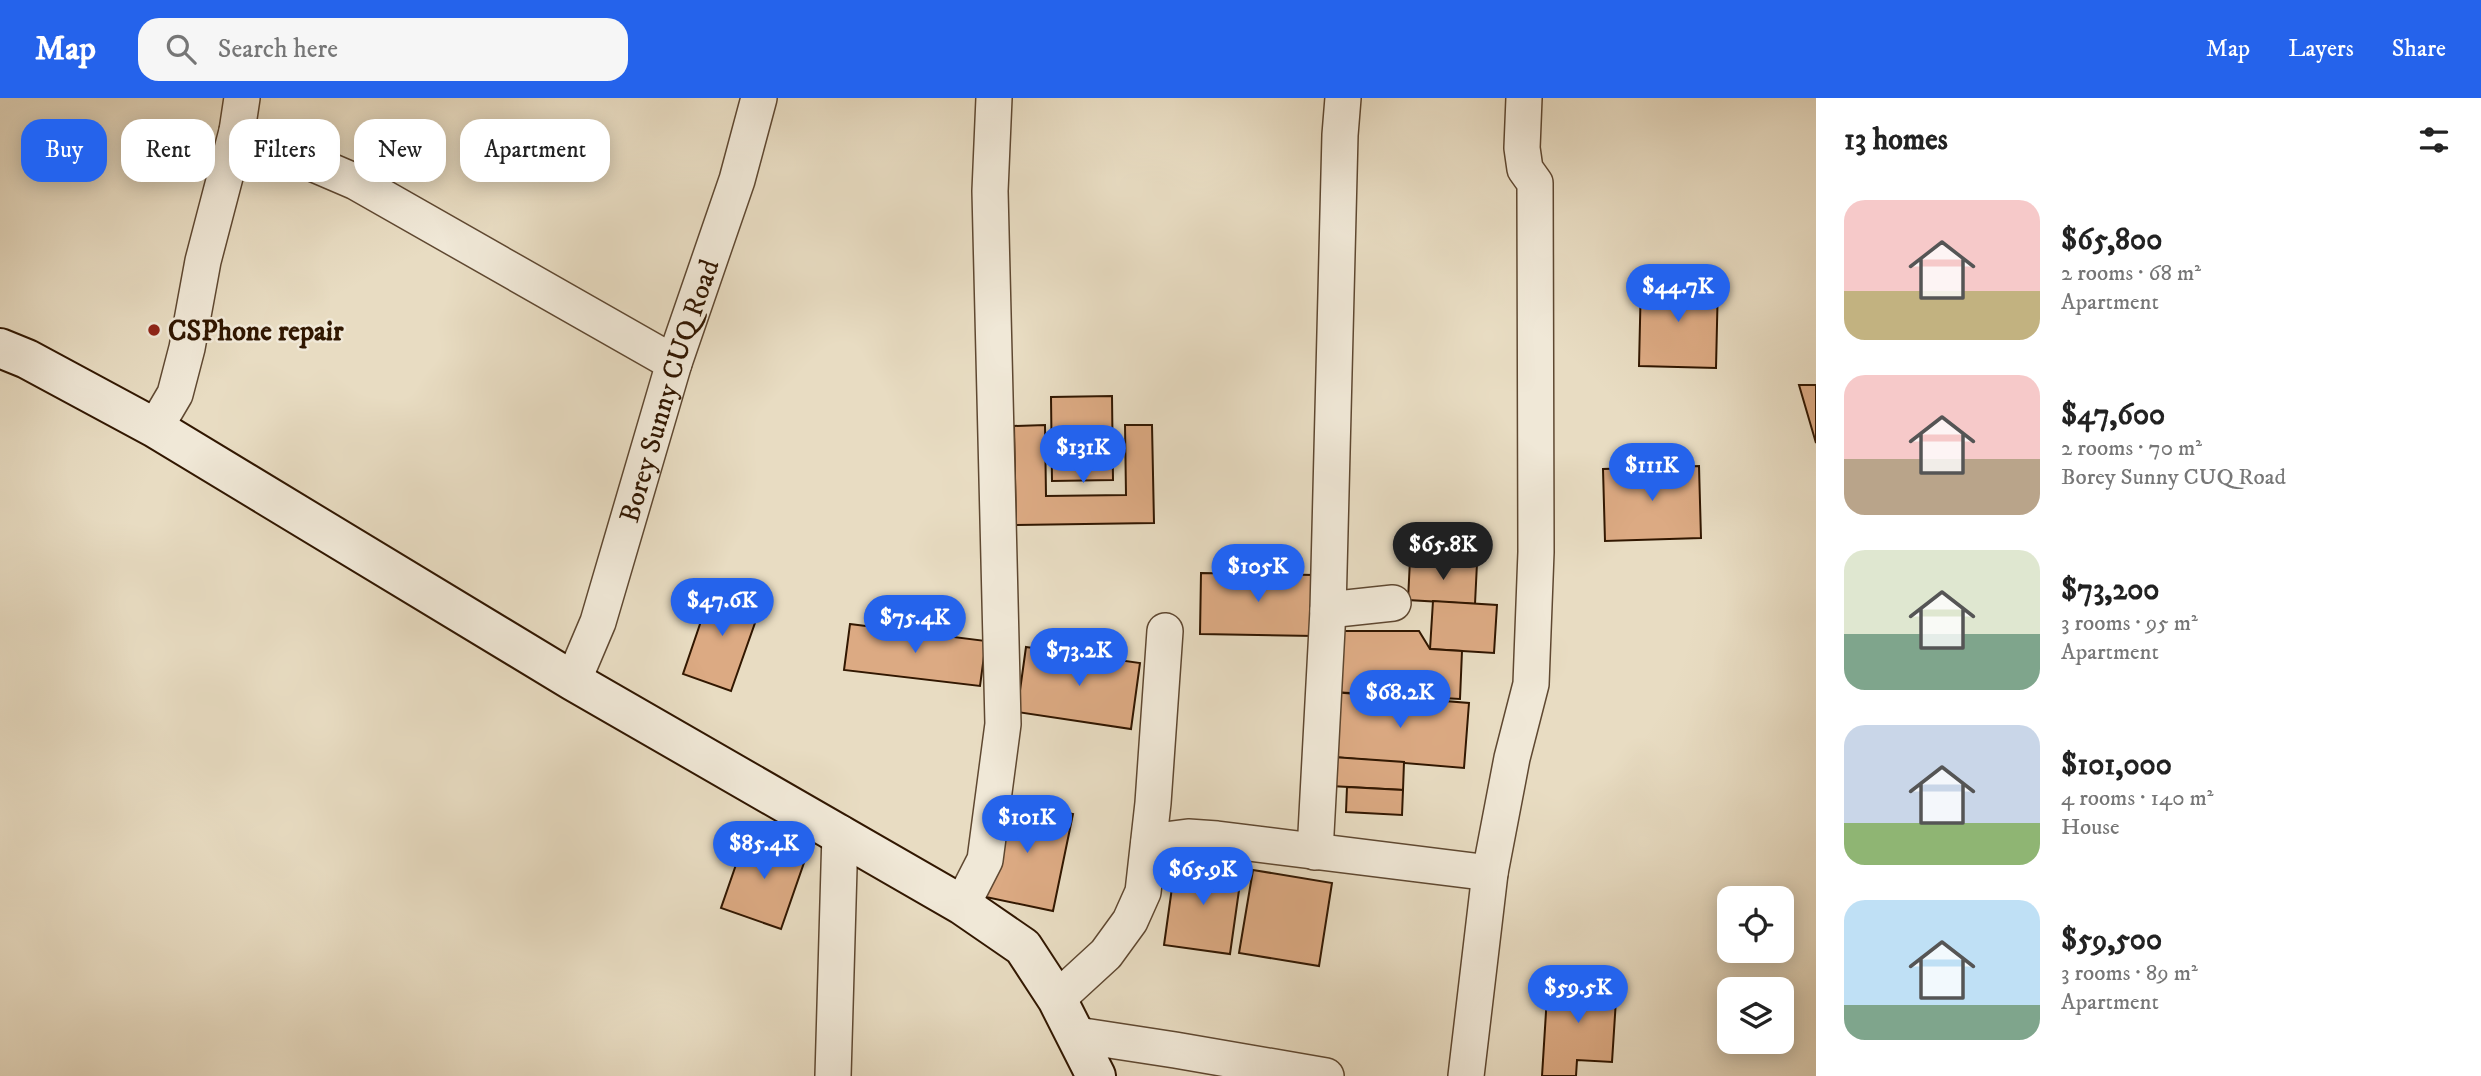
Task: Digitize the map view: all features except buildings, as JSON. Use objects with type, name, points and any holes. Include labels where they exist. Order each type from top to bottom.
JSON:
[{"type":"street","name":"Borey Sunny CUQ Road","points":[[573,681],[598,622],[674,363],[737,180],[759,98]]},
{"type":"street","points":[[962,905],[985,860],[1003,724],[990,191],[994,98]]},
{"type":"street","points":[[1315,852],[1328,610],[1343,98]]},
{"type":"street","points":[[1466,1076],[1490,873],[1512,758],[1531,684],[1536,552],[1535,183],[1525,169],[1522,148],[1524,98]]},
{"type":"street","points":[[155,428],[175,394],[187,348],[203,261],[239,115],[674,363]]},
{"type":"street","points":[[0,348],[27,359],[155,428],[573,681],[962,905],[1023,947],[1057,999],[1096,1076]]},
{"type":"street","points":[[1328,610],[1393,603]]},
{"type":"street","points":[[1057,999],[1106,954],[1130,921],[1143,892],[1165,632]]},
{"type":"street","points":[[833,1076],[839,833]]},
{"type":"street","points":[[1149,842],[1188,837],[1208,838],[1490,873]]},
{"type":"street","points":[[1077,1035],[1326,1076]]},
{"type":"place","name":"CSPhone repair","points":[[154,330]]}]
